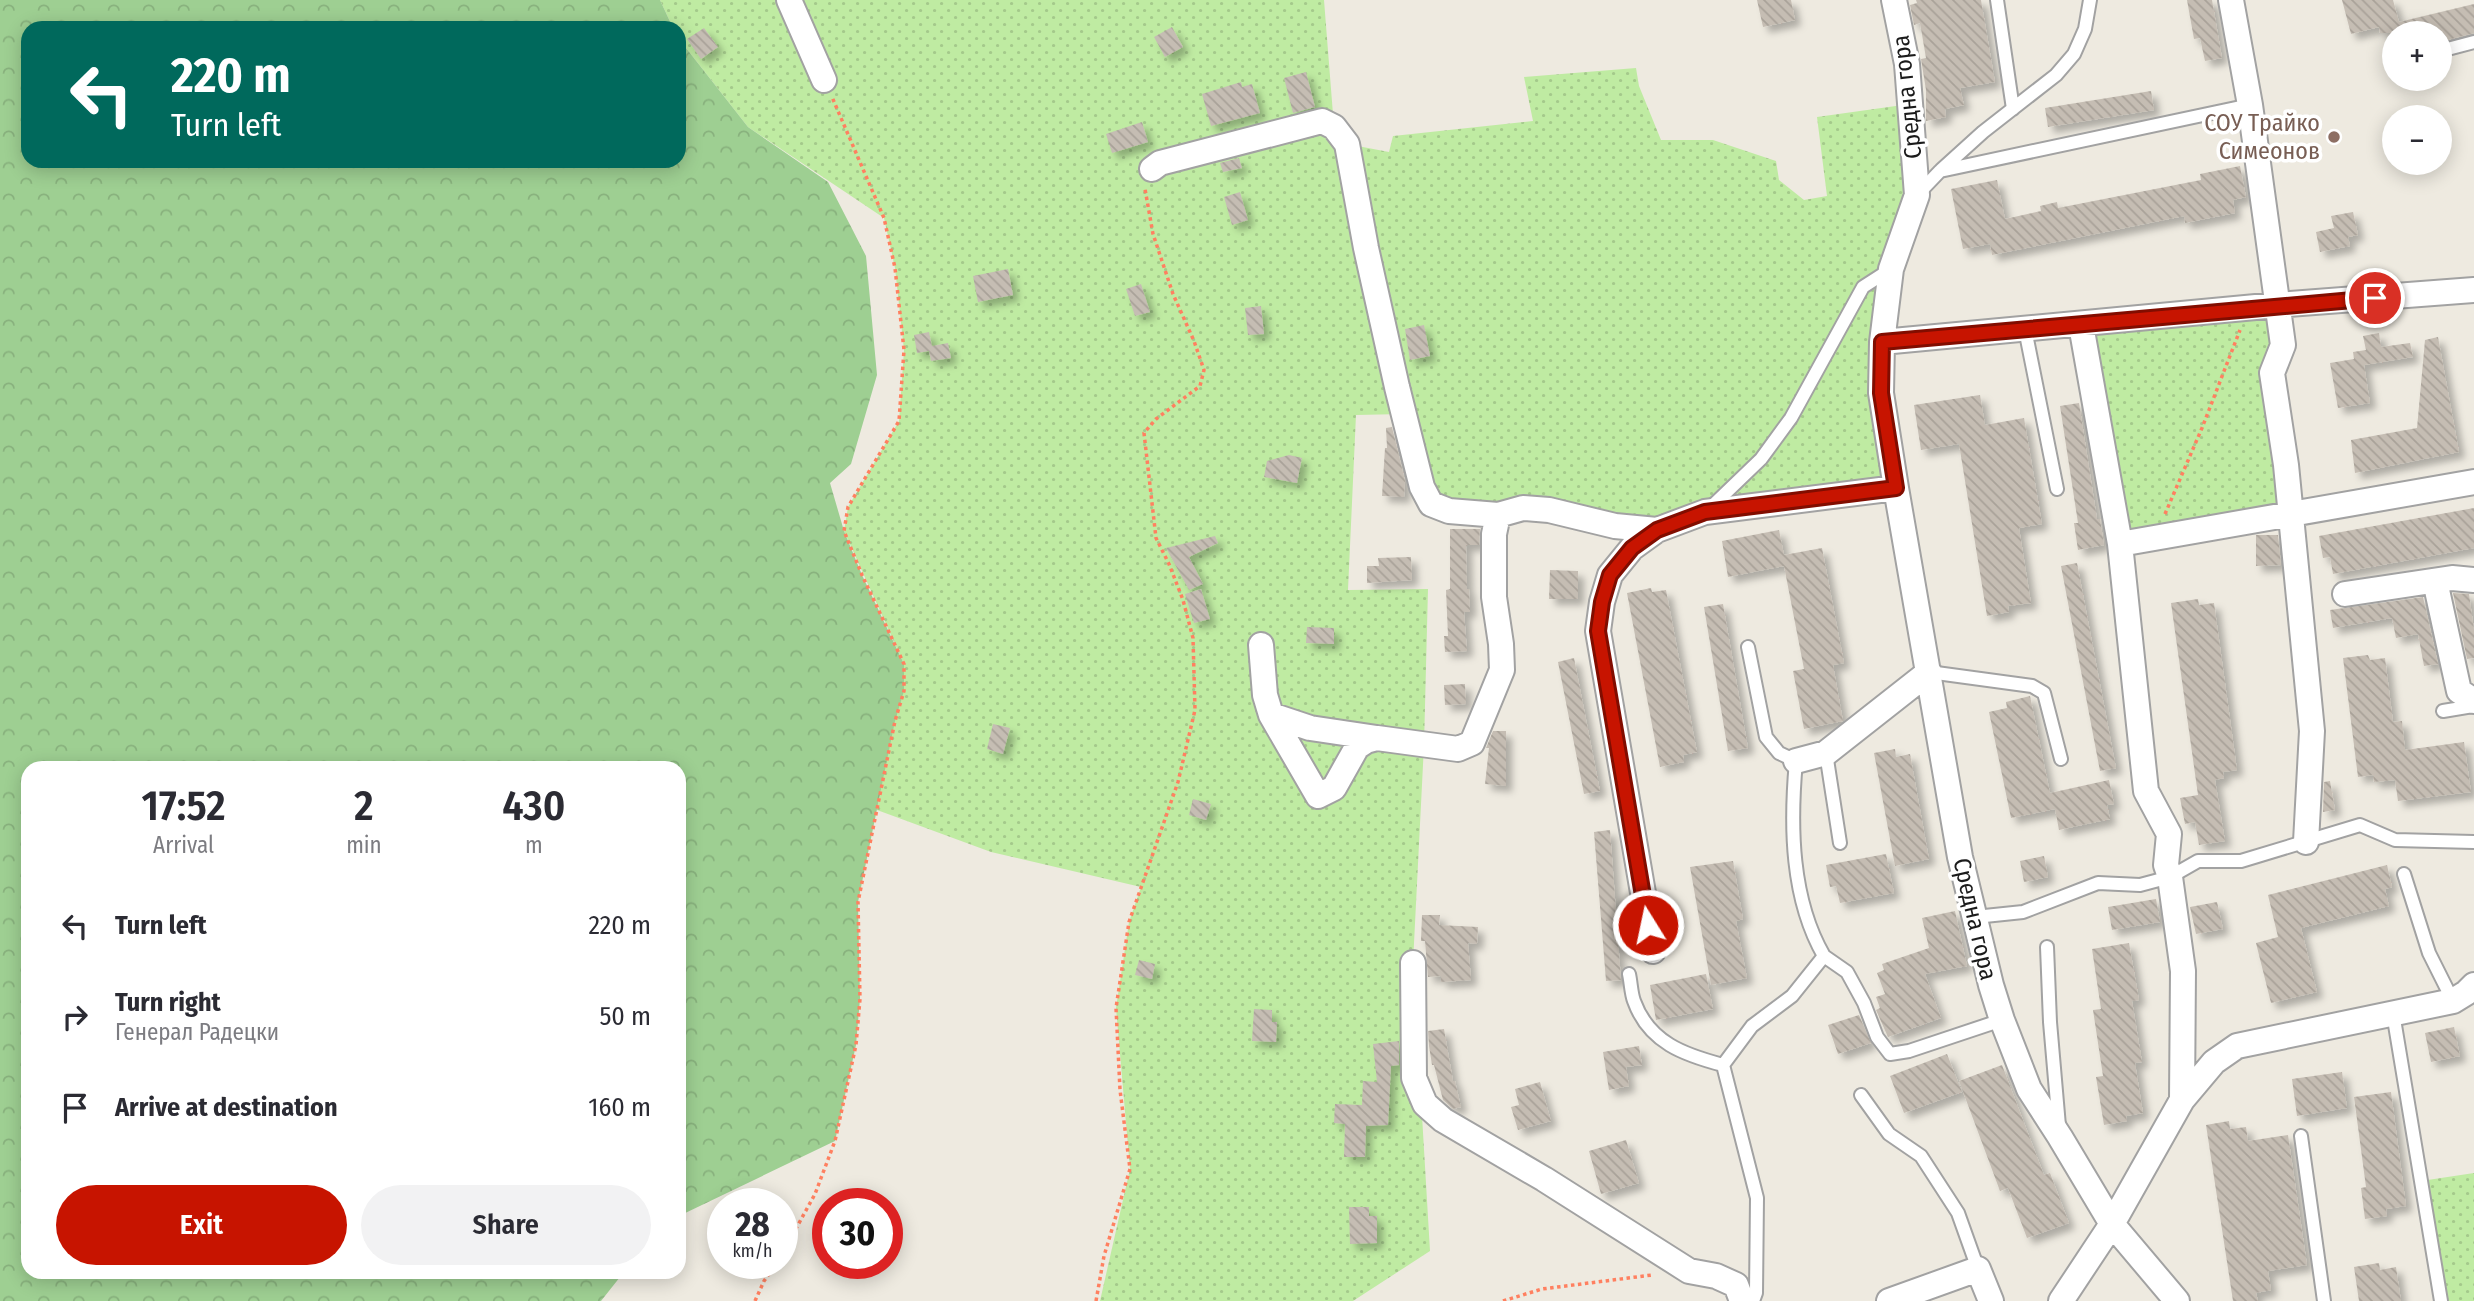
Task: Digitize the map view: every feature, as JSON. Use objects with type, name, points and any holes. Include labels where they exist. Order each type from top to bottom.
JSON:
[{"type":"street","points":[[789,0],[824,80]]},
{"type":"street","name":"Средна гора","points":[[1894,0],[1907,64],[1917,195],[1891,269],[1882,342],[1881,393],[1960,857],[1990,985],[2029,1089],[2112,1224],[2177,1301]]},
{"type":"street","points":[[2231,0],[2250,105],[2283,345],[2272,373],[2286,465],[2312,731],[2306,842]]},
{"type":"street","points":[[1152,169],[1160,163],[1322,121],[1334,127],[1347,144],[1366,248],[1422,487],[1431,504],[1449,511],[1498,515],[1523,508],[1549,510],[1615,526],[1657,530]]},
{"type":"street","points":[[1882,342],[2277,305],[2474,292]]},
{"type":"street","points":[[2081,324],[2120,544],[2146,791],[2169,834],[2166,865],[2183,971],[2182,1100]]},
{"type":"street","points":[[2120,544],[2474,482]]},
{"type":"street","points":[[1653,951],[1598,631],[1602,602],[1610,575],[1632,548],[1657,530],[1705,512],[1896,488]]},
{"type":"street","points":[[1271,715],[1310,728],[1377,738],[1458,749],[1472,743],[1502,670],[1494,597],[1494,534],[1498,515]]},
{"type":"street","points":[[2345,594],[2452,578],[2474,580]]},
{"type":"street","points":[[2435,581],[2459,691],[2474,704]]},
{"type":"street","points":[[1261,645],[1265,695],[1271,715],[1318,796],[1334,788],[1357,747],[1377,738]]},
{"type":"street","points":[[1796,761],[1826,753],[1929,673]]},
{"type":"street","points":[[1413,963],[1413,1079],[1425,1104],[1443,1120],[1544,1179],[1689,1271],[1716,1276],[1736,1285],[1742,1301]]},
{"type":"street","points":[[2061,1301],[2112,1224],[2182,1100],[2214,1062],[2237,1046],[2453,1001],[2474,985]]},
{"type":"street","points":[[1889,1301],[1978,1269],[1991,1301]]},
{"type":"lane","points":[[1997,0],[2013,109]]},
{"type":"lane","points":[[1917,195],[1940,171],[2056,75],[2074,54],[2085,29],[2090,0]]},
{"type":"lane","points":[[2452,48],[2474,42]]},
{"type":"lane","points":[[1940,171],[2250,105]]},
{"type":"lane","points":[[1705,512],[1762,459],[1791,418],[1863,287],[1891,269]]},
{"type":"lane","points":[[2025,329],[2057,489]]},
{"type":"lane","points":[[1748,647],[1766,737],[1779,753],[1796,761],[1793,788],[1795,852],[1803,911],[1824,957],[1847,972],[1864,1003],[1877,1037],[1891,1054],[1909,1051],[2002,1020]]},
{"type":"lane","points":[[1929,673],[2032,686],[2045,693],[2061,759]]},
{"type":"lane","points":[[2444,711],[2474,704]]},
{"type":"lane","points":[[1826,753],[1840,843]]},
{"type":"lane","points":[[1975,917],[2023,912],[2098,883],[2140,886],[2170,877],[2198,861],[2241,861],[2360,825],[2395,840],[2474,842]]},
{"type":"lane","points":[[2404,874],[2429,953],[2453,1001]]},
{"type":"lane","points":[[2048,947],[2050,1022],[2060,1136]]},
{"type":"lane","points":[[1723,1065],[1752,1026],[1792,996],[1824,957]]},
{"type":"lane","points":[[1629,974],[1634,1001],[1643,1018],[1660,1039],[1687,1056],[1723,1065]]},
{"type":"lane","points":[[2393,1013],[2441,1301]]},
{"type":"lane","points":[[1723,1065],[1757,1198],[1756,1293],[1753,1301]]},
{"type":"lane","points":[[1861,1095],[1889,1134],[1921,1156],[1958,1213],[1978,1269]]},
{"type":"lane","points":[[2301,1136],[2324,1301]]},
{"type":"path","points":[[798,1227],[815,1194],[835,1141],[853,1059],[860,999],[858,902],[895,721],[904,691],[904,664],[844,531],[848,507],[899,421],[904,350],[895,268],[884,218],[824,80]]},
{"type":"path","points":[[1096,1301],[1104,1256],[1130,1169],[1121,1090],[1116,1008],[1129,922],[1178,782],[1195,710],[1193,638],[1170,564],[1156,538],[1144,433],[1156,419],[1200,386],[1204,370],[1172,294],[1153,234],[1145,189],[1152,169]]},
{"type":"path","points":[[2152,539],[2170,504],[2248,309]]},
{"type":"path","points":[[1503,1301],[1542,1289],[1689,1271]]},
{"type":"path","points":[[755,1301],[765,1279]]},
{"type":"green space","points":[[0,0],[660,0],[670,21],[21,21],[21,168],[686,168],[686,48],[748,127],[828,182],[866,256],[877,375],[851,464],[830,483],[844,531],[904,664],[904,691],[895,721],[858,902],[860,999],[856,1045],[835,1141],[737,1188],[707,1188],[707,1203],[686,1213],[686,761],[21,761],[21,1279],[618,1279],[601,1301],[0,1301]]},
{"type":"green space","points":[[660,0],[1324,0],[1334,127],[1347,144],[1389,152],[1393,136],[1533,121],[1524,77],[1636,68],[1639,86],[1661,140],[1713,140],[1776,161],[1779,180],[1804,200],[1827,196],[1817,117],[1910,104],[1905,196],[1882,342],[1896,488],[1657,530],[1431,504],[1404,414],[1356,415],[1348,590],[1428,589],[1424,745],[1413,963],[1430,1251],[1353,1301],[1100,1301],[1130,1169],[1116,1008],[1129,922],[1141,887],[991,852],[877,810],[904,664],[844,531],[848,507],[899,421],[904,350],[895,268],[884,218],[748,127],[686,48],[686,21],[670,21]]},
{"type":"green space","points":[[2277,305],[2291,515],[2120,544],[2081,325]]},
{"type":"green space","points":[[2474,1173],[2474,1301],[2441,1301],[2421,1181]]},
{"type":"building","points":[[1757,0],[1791,0],[1795,20],[1763,27]]},
{"type":"building","points":[[1916,0],[1981,0],[1995,82],[1960,88],[1964,105],[1945,109],[1946,117],[1926,121],[1926,90],[1921,59],[1926,58],[1920,23],[1914,25],[1910,5],[1917,3]]},
{"type":"building","points":[[2187,0],[2212,0],[2222,58],[2205,61],[2200,38],[2194,39]]},
{"type":"building","points":[[2342,0],[2393,0],[2399,21],[2382,21],[2382,33],[2379,27],[2351,34]]},
{"type":"building","points":[[2474,4],[2474,33],[2452,39],[2452,21],[2403,21]]},
{"type":"building","points":[[1172,27],[1183,47],[1165,57],[1154,37]]},
{"type":"building","points":[[704,28],[718,47],[701,59],[687,39]]},
{"type":"building","points":[[1306,72],[1315,107],[1293,113],[1284,78]]},
{"type":"building","points":[[1241,82],[1242,87],[1252,84],[1260,113],[1211,126],[1202,94]]},
{"type":"building","points":[[2151,91],[2154,110],[2048,127],[2045,108]]},
{"type":"building","points":[[1142,122],[1148,142],[1112,153],[1106,134]]},
{"type":"building","points":[[1239,158],[1242,168],[1223,172],[1220,163]]},
{"type":"building","points":[[2240,166],[2246,197],[2233,200],[2235,213],[2185,223],[2184,216],[1992,255],[1990,244],[1963,249],[1951,189],[1997,180],[2005,219],[2041,211],[2040,206],[2057,202],[2058,208],[2201,180],[2200,174]]},
{"type":"building","points":[[1240,192],[1248,220],[1232,225],[1224,197]]},
{"type":"building","points":[[2353,212],[2358,235],[2348,237],[2350,246],[2320,252],[2316,232],[2334,228],[2331,216]]},
{"type":"building","points":[[1008,269],[1013,295],[978,302],[973,276]]},
{"type":"building","points":[[1141,284],[1150,312],[1135,316],[1126,289]]},
{"type":"building","points":[[1261,306],[1264,334],[1248,335],[1245,308]]},
{"type":"building","points":[[1424,325],[1430,356],[1410,360],[1405,329]]},
{"type":"building","points":[[929,332],[932,346],[948,343],[951,358],[931,361],[929,351],[917,353],[914,335]]},
{"type":"building","points":[[2379,333],[2381,347],[2410,343],[2413,357],[2364,365],[2370,403],[2338,408],[2330,363],[2354,359],[2353,352],[2366,350],[2363,336]]},
{"type":"building","points":[[2438,337],[2459,452],[2355,473],[2351,440],[2417,428],[2425,340]]},
{"type":"building","points":[[1980,395],[1985,425],[2024,418],[2042,524],[2019,528],[2031,603],[2008,606],[2009,612],[1987,616],[1959,444],[1921,450],[1914,405]]},
{"type":"building","points":[[2079,403],[2097,519],[2100,519],[2104,545],[2078,550],[2074,523],[2078,523],[2060,406]]},
{"type":"building","points":[[1392,427],[1405,481],[1404,497],[1382,496],[1387,448],[1386,428]]},
{"type":"building","points":[[1289,455],[1302,458],[1297,483],[1264,477],[1267,461]]},
{"type":"building","points":[[2474,508],[2474,548],[2333,574],[2330,557],[2323,558],[2319,536]]},
{"type":"building","points":[[1450,529],[1480,529],[1479,545],[1466,545],[1470,612],[1464,612],[1467,651],[1445,652],[1444,636],[1448,636],[1446,590],[1450,589]]},
{"type":"building","points":[[1779,530],[1784,555],[1822,548],[1844,663],[1833,665],[1843,721],[1804,729],[1793,671],[1804,669],[1784,566],[1728,577],[1722,541]]},
{"type":"building","points":[[2256,535],[2278,535],[2281,565],[2256,566]]},
{"type":"building","points":[[1215,536],[1218,543],[1189,557],[1203,584],[1189,590],[1166,548]]},
{"type":"building","points":[[1411,557],[1412,580],[1367,583],[1367,566],[1379,566],[1378,558]]},
{"type":"building","points":[[2077,563],[2116,768],[2100,771],[2061,566]]},
{"type":"building","points":[[1550,570],[1578,571],[1578,599],[1549,599]]},
{"type":"building","points":[[1651,588],[1652,592],[1666,590],[1697,752],[1683,755],[1684,762],[1660,767],[1627,593]]},
{"type":"building","points":[[1201,589],[1210,619],[1194,623],[1185,594]]},
{"type":"building","points":[[2453,593],[2469,594],[2474,630],[2474,658],[2467,659]]},
{"type":"building","points":[[2423,597],[2438,664],[2424,666],[2418,634],[2396,638],[2392,618],[2333,628],[2330,610]]},
{"type":"building","points":[[2198,599],[2199,605],[2214,603],[2237,770],[2223,772],[2224,778],[2215,780],[2225,841],[2199,845],[2195,822],[2185,824],[2180,798],[2198,795],[2171,603]]},
{"type":"building","points":[[1723,604],[1748,748],[1728,751],[1704,607]]},
{"type":"building","points":[[1307,627],[1334,628],[1334,644],[1306,643]]},
{"type":"building","points":[[2368,655],[2370,660],[2385,658],[2393,722],[2402,721],[2405,750],[2464,742],[2471,792],[2398,801],[2395,780],[2374,782],[2373,775],[2358,777],[2343,658]]},
{"type":"building","points":[[1574,658],[1600,791],[1584,794],[1558,662]]},
{"type":"building","points":[[1465,684],[1466,704],[1445,705],[1444,685]]},
{"type":"building","points":[[2030,696],[2050,793],[2109,780],[2114,804],[2107,805],[2110,819],[2059,830],[2055,809],[2011,818],[1989,712],[2007,708],[2006,702]]},
{"type":"building","points":[[993,724],[1010,728],[1003,754],[987,749]]},
{"type":"building","points":[[1493,731],[1506,731],[1506,786],[1485,784],[1489,748],[1486,748]]},
{"type":"building","points":[[1895,749],[1896,757],[1910,754],[1929,859],[1895,866],[1874,753]]},
{"type":"building","points":[[2330,781],[2335,810],[2323,812],[2324,782]]},
{"type":"building","points":[[1193,799],[1211,804],[1206,820],[1189,815]]},
{"type":"building","points":[[1610,830],[1621,980],[1606,981],[1594,832]]},
{"type":"building","points":[[1886,854],[1894,893],[1840,903],[1836,886],[1830,887],[1826,865]]},
{"type":"building","points":[[2044,856],[2048,877],[2024,882],[2020,861]]},
{"type":"building","points":[[1733,861],[1743,919],[1736,921],[1747,978],[1711,985],[1690,867]]},
{"type":"building","points":[[2387,865],[2392,887],[2385,889],[2389,906],[2301,928],[2317,992],[2271,1003],[2256,943],[2278,937],[2268,895]]},
{"type":"building","points":[[2156,899],[2160,922],[2112,930],[2108,907]]},
{"type":"building","points":[[2217,902],[2223,929],[2196,934],[2190,907]]},
{"type":"building","points":[[1955,911],[1967,966],[1925,974],[1941,1018],[1888,1037],[1876,1010],[1880,1008],[1876,997],[1885,994],[1877,973],[1884,970],[1882,964],[1929,948],[1922,918]]},
{"type":"building","points":[[1422,915],[1440,915],[1439,925],[1478,927],[1477,944],[1468,943],[1471,980],[1441,982],[1441,976],[1428,977],[1425,941],[1421,941]]},
{"type":"building","points":[[2129,943],[2139,1000],[2132,1001],[2142,1062],[2135,1063],[2143,1113],[2126,1116],[2127,1121],[2104,1125],[2096,1077],[2103,1076],[2093,1010],[2101,1009],[2092,949]]},
{"type":"building","points":[[1139,960],[1155,964],[1152,979],[1135,975]]},
{"type":"building","points":[[1706,974],[1713,1009],[1656,1020],[1650,985]]},
{"type":"building","points":[[1254,1009],[1272,1010],[1272,1022],[1277,1022],[1276,1042],[1252,1041]]},
{"type":"building","points":[[1859,1015],[1871,1043],[1838,1054],[1828,1025]]},
{"type":"building","points":[[2454,1027],[2460,1056],[2431,1062],[2425,1033]]},
{"type":"building","points":[[1444,1029],[1453,1081],[1461,1107],[1453,1109],[1443,1100],[1429,1046],[1428,1031]]},
{"type":"building","points":[[1399,1041],[1399,1065],[1391,1066],[1388,1125],[1366,1126],[1365,1157],[1344,1157],[1345,1124],[1334,1123],[1335,1104],[1362,1105],[1363,1081],[1377,1082],[1373,1044]]},
{"type":"building","points":[[1639,1046],[1642,1065],[1626,1067],[1629,1086],[1609,1090],[1603,1052]]},
{"type":"building","points":[[1947,1054],[1962,1092],[1904,1113],[1890,1076]]},
{"type":"building","points":[[2002,1065],[2044,1175],[2050,1173],[2069,1223],[2027,1238],[2008,1188],[2000,1191],[1959,1081]]},
{"type":"building","points":[[2342,1072],[2347,1108],[2297,1116],[2292,1079]]},
{"type":"building","points":[[1540,1082],[1551,1121],[1518,1130],[1511,1107],[1519,1105],[1515,1089]]},
{"type":"building","points":[[2391,1092],[2406,1206],[2386,1209],[2387,1216],[2365,1219],[2361,1188],[2366,1187],[2354,1097]]},
{"type":"building","points":[[2229,1121],[2230,1129],[2246,1127],[2248,1141],[2288,1135],[2307,1265],[2268,1271],[2271,1290],[2256,1293],[2258,1301],[2233,1301],[2206,1125]]},
{"type":"building","points":[[1626,1140],[1639,1183],[1601,1194],[1589,1151]]},
{"type":"building","points":[[1349,1207],[1369,1207],[1369,1216],[1377,1216],[1377,1243],[1350,1244]]},
{"type":"building","points":[[2379,1263],[2380,1270],[2396,1267],[2401,1301],[2359,1301],[2354,1267]]},
{"type":"place","name":"СОУ Трайко Симеонов","points":[[2334,137]]},
{"type":"route","points":[[1648,925],[1598,631],[1602,602],[1610,575],[1632,548],[1657,530],[1705,512],[1896,488],[1881,393],[1882,342],[2375,298]]}]
